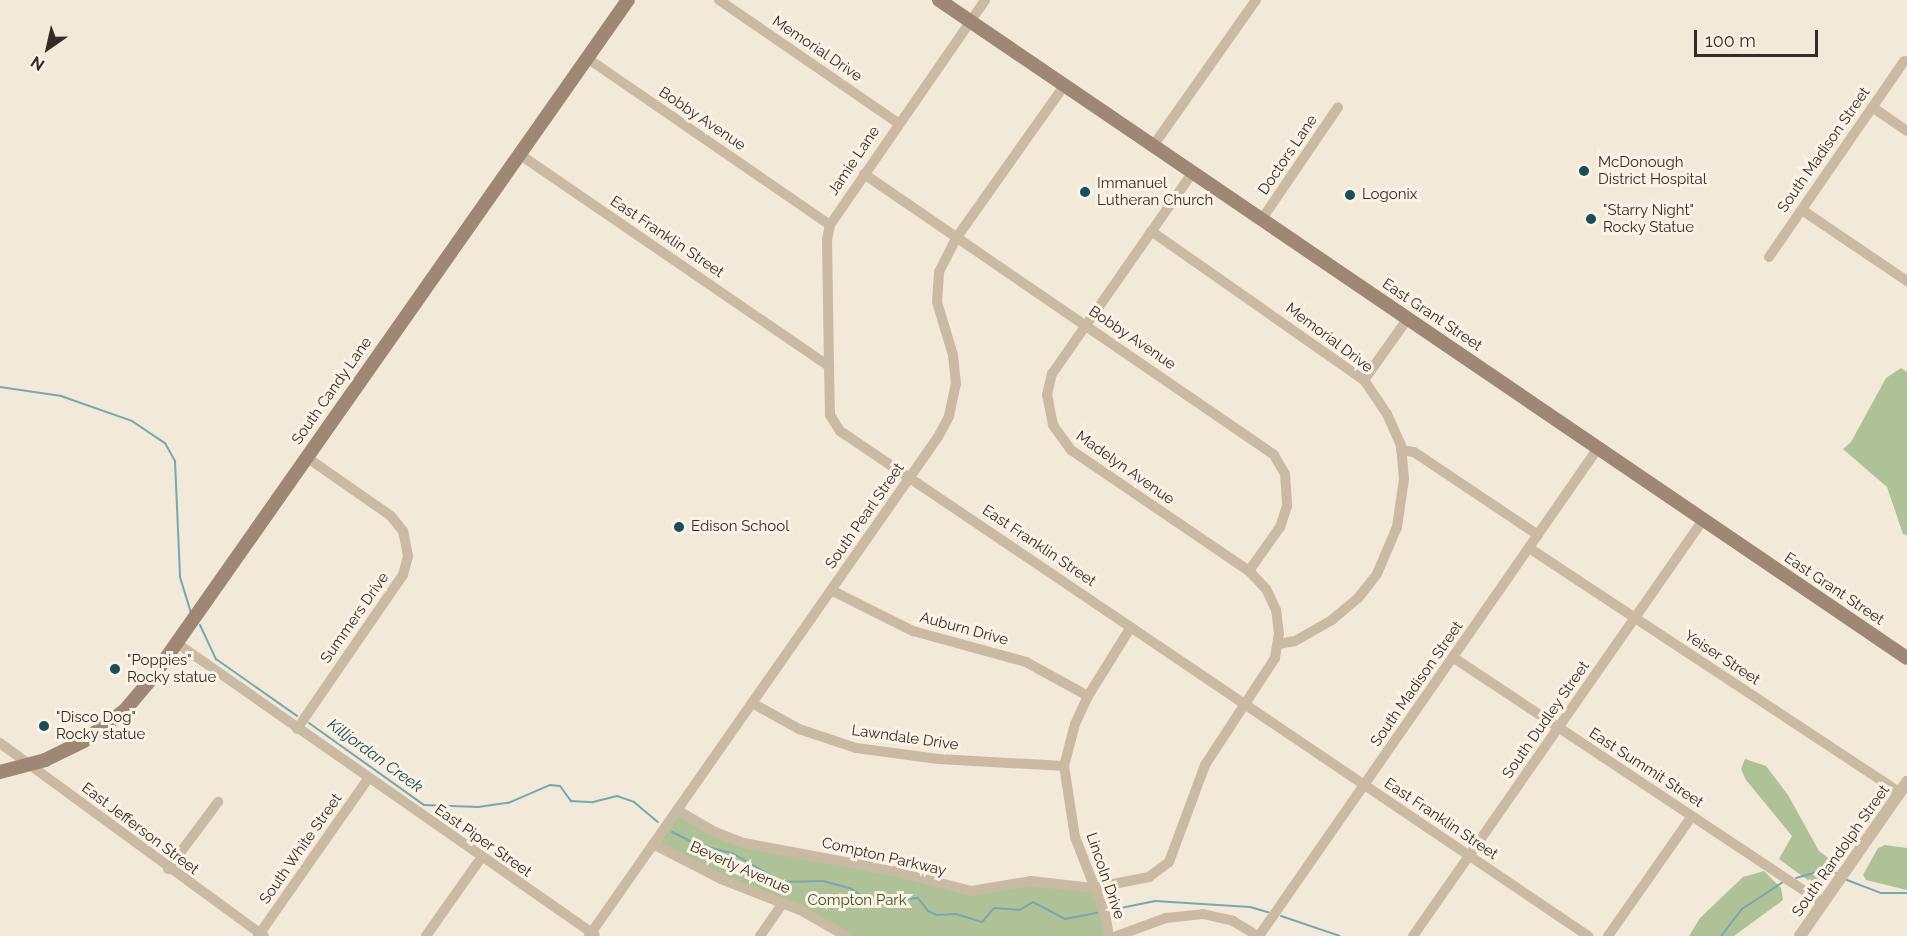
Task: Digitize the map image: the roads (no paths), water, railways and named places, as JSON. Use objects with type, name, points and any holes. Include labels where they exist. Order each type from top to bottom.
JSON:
[{"type":"main road","name":"South Candy Lane","points":[[0,772],[31,765],[72,748],[112,721],[139,694],[178,644],[628,0]]},
{"type":"main road","name":"East Grant Street","points":[[939,0],[1907,658]]},
{"type":"street","name":"Memorial Drive","points":[[719,0],[898,123]]},
{"type":"street","name":"Jamie Lane","points":[[829,366],[827,240],[830,225],[898,123],[986,0]]},
{"type":"street","points":[[1153,146],[1256,0]]},
{"type":"street","name":"Bobby Avenue","points":[[587,58],[830,225]]},
{"type":"street","name":"South Madison Street","points":[[1769,257],[1904,61]]},
{"type":"street","name":"South Pearl Street","points":[[592,935],[944,427],[955,394],[953,355],[936,292],[939,272],[957,237],[1064,86]]},
{"type":"street","name":"Doctors Lane","points":[[1262,219],[1338,107]]},
{"type":"street","points":[[1872,107],[1907,131]]},
{"type":"street","name":"East Franklin Street","points":[[519,154],[829,366],[829,410],[836,428],[1588,936]]},
{"type":"street","name":"Madelyn Avenue","points":[[1192,173],[1085,324],[1049,384],[1047,405],[1058,435],[1071,450],[1249,571],[1272,599],[1279,622],[1275,658],[1245,703]]},
{"type":"street","name":"Bobby Avenue","points":[[864,174],[1274,455],[1285,474],[1287,507],[1280,527],[1249,571]]},
{"type":"street","points":[[1802,210],[1907,281]]},
{"type":"street","name":"Memorial Drive","points":[[1151,231],[1364,380],[1387,414],[1401,450],[1404,479],[1397,527],[1377,574],[1358,598],[1332,620],[1295,641],[1278,644]]},
{"type":"street","points":[[1364,380],[1408,318]]},
{"type":"street","name":"South Madison Street","points":[[1259,936],[1598,448]]},
{"type":"street","points":[[1401,450],[1414,452],[1538,535]]},
{"type":"street","name":"Summers Drive","points":[[297,729],[403,575],[408,556],[403,531],[391,516],[306,458]]},
{"type":"street","name":"South Dudley Street","points":[[1413,936],[1703,520]]},
{"type":"street","name":"Yeiser Street","points":[[1529,548],[1903,788]]},
{"type":"street","name":"Auburn Drive","points":[[831,590],[913,631],[1026,662],[1088,696]]},
{"type":"street","name":"Lincoln Drive","points":[[1109,936],[1105,914],[1093,888],[1068,811],[1064,766],[1075,724],[1088,696],[1131,627]]},
{"type":"street","name":"East Piper Street","points":[[178,644],[592,935]]},
{"type":"street","name":"East Summit Street","points":[[1454,658],[1822,903]]},
{"type":"street","name":"Lawndale Drive","points":[[752,703],[799,729],[856,748],[948,760],[1064,766]]},
{"type":"street","points":[[1093,888],[1149,877],[1169,862],[1205,765],[1245,703]]},
{"type":"street","name":"East Jefferson Street","points":[[0,743],[168,869],[261,935]]},
{"type":"street","name":"South White Street","points":[[261,935],[368,779]]},
{"type":"street","name":"South Randolph Street","points":[[1800,936],[1903,788]]},
{"type":"street","points":[[168,869],[218,802]]},
{"type":"street","name":"Compton Parkway","points":[[677,810],[715,832],[744,843],[894,872],[961,890],[994,889],[1031,881],[1093,888]]},
{"type":"street","points":[[1608,936],[1692,816]]},
{"type":"street","name":"Beverly Avenue","points":[[653,844],[722,879],[783,903],[846,936]]},
{"type":"street","points":[[426,936],[481,858]]},
{"type":"street","points":[[760,936],[783,903]]},
{"type":"street","points":[[1117,936],[1166,918],[1203,914],[1233,921],[1259,936]]},
{"type":"waterway","points":[[0,387],[61,396],[132,421],[165,443],[175,461],[180,577],[191,612]]},
{"type":"waterway","name":"Killjordan Creek","points":[[200,625],[216,659],[297,716]]},
{"type":"waterway","name":"Killjordan Creek","points":[[309,723],[424,805],[478,807],[508,803],[550,785],[560,786],[571,801],[593,802],[617,796],[634,802],[658,822]]},
{"type":"waterway","name":"Killjordan Creek","points":[[672,832],[699,845],[732,853],[782,882],[823,881],[850,888],[872,903],[918,898],[928,911],[937,915],[956,914],[982,922],[994,908],[1020,910],[1033,902],[1065,919],[1097,913]]},
{"type":"waterway","name":"Killjordan Creek","points":[[1796,878],[1817,872],[1836,873]]},
{"type":"waterway","name":"Killjordan Creek","points":[[1847,880],[1881,893],[1907,893]]},
{"type":"waterway","name":"Killjordan Creek","points":[[1721,936],[1742,909],[1783,882]]},
{"type":"waterway","name":"Killjordan Creek","points":[[1111,910],[1155,901],[1250,907],[1268,912]]},
{"type":"waterway","name":"Killjordan Creek","points":[[1281,916],[1340,936]]},
{"type":"place","name":"McDonough District Hospital","points":[[1584,171]]},
{"type":"place","name":"Immanuel Lutheran Church","points":[[1085,192]]},
{"type":"place","name":"Logonix","points":[[1350,195]]},
{"type":"place","name":"\"Starry Night\" Rocky Statue","points":[[1591,219]]},
{"type":"place","name":"Edison School","points":[[679,527]]},
{"type":"place","name":"\"Poppies\" Rocky statue","points":[[115,669]]},
{"type":"place","name":"\"Disco Dog\" Rocky statue","points":[[44,726]]},
{"type":"park label","name":"Compton Park","points":[[857,901]]}]
